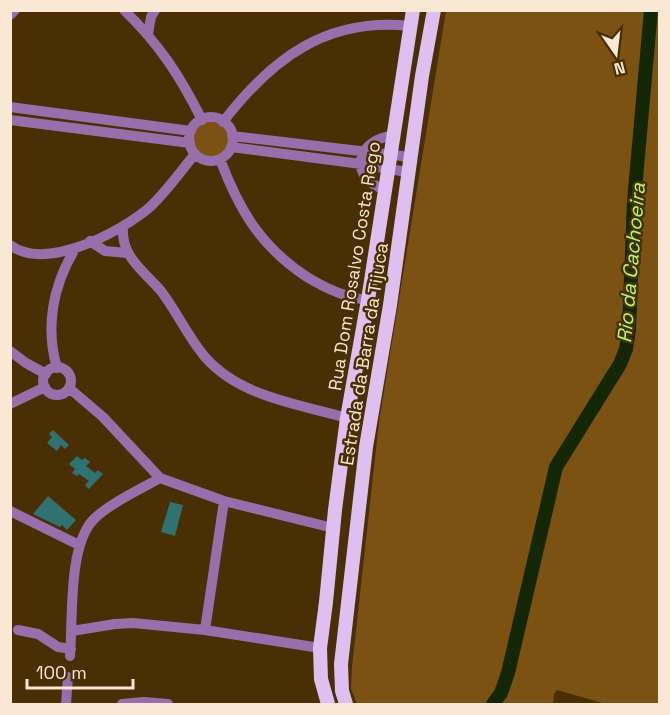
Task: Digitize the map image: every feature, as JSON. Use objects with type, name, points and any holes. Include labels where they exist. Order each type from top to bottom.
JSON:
[{"type":"main road","name":"Rua Dom Rosalvo Costa Rego","points":[[333,528],[347,418],[368,300],[413,10]]},
{"type":"main road","name":"Estrada da Barra da Tijuca","points":[[346,705],[342,692],[341,664],[366,447],[390,305],[422,76],[434,10]]},
{"type":"main road","points":[[328,705],[321,679],[320,648],[333,528]]},
{"type":"main road","points":[[331,547],[345,542],[355,552]]},
{"type":"street","points":[[10,15],[15,10]]},
{"type":"street","points":[[124,10],[148,34],[172,66],[202,120]]},
{"type":"street","points":[[148,34],[151,17],[155,10]]},
{"type":"street","points":[[224,122],[242,97],[261,77],[281,60],[309,43],[335,32],[360,26],[386,23],[410,26]]},
{"type":"street","points":[[10,107],[191,131]]},
{"type":"street","points":[[10,120],[192,148],[205,160],[220,159],[231,147],[232,136],[224,122],[213,118],[202,120],[191,131],[192,148],[165,191],[149,207],[123,226],[75,249],[33,254],[17,250],[10,245]]},
{"type":"street","points":[[232,136],[363,151],[389,161],[401,171],[411,165]]},
{"type":"street","points":[[385,189],[369,181],[361,164],[363,151],[372,141],[393,136]]},
{"type":"street","points":[[231,147],[361,164],[389,161]]},
{"type":"street","points":[[220,159],[244,213],[281,258],[322,286],[368,300]]},
{"type":"street","points":[[123,226],[122,237],[127,252],[162,292],[205,356],[220,371],[255,392],[347,418]]},
{"type":"street","points":[[90,241],[105,251],[127,252]]},
{"type":"street","points":[[57,368],[50,324],[60,279],[75,249]]},
{"type":"street","points":[[10,351],[46,374]]},
{"type":"street","points":[[57,368],[68,373],[71,380],[69,388],[63,394],[54,395],[44,383],[46,374],[57,368]]},
{"type":"street","points":[[10,404],[45,387]]},
{"type":"street","points":[[69,388],[103,417],[160,478],[224,501],[333,528]]},
{"type":"street","points":[[18,630],[38,634],[70,652],[76,559],[86,530],[94,519],[160,478]]},
{"type":"street","points":[[205,630],[224,501]]},
{"type":"street","points":[[10,511],[79,545]]},
{"type":"street","points":[[72,631],[133,623],[205,630],[320,648]]},
{"type":"street","points":[[66,705],[68,677]]},
{"type":"street","points":[[122,705],[144,702],[168,705]]},
{"type":"shaded area","points":[[446,11],[659,11],[659,704],[606,704],[557,690],[553,704],[357,704],[351,689],[379,422]]},
{"type":"shaded area","points":[[211,122],[224,127],[229,140],[224,153],[211,158],[198,153],[193,140],[198,127]]},
{"type":"building","points":[[53,430],[69,445],[65,449],[61,445],[57,451],[47,443],[52,437],[49,434]]},
{"type":"building","points":[[77,456],[90,462],[86,466],[95,473],[98,470],[103,474],[89,489],[85,485],[89,481],[79,474],[77,476],[72,473],[75,469],[69,464]]},
{"type":"building","points":[[48,496],[76,520],[67,530],[62,525],[60,527],[33,514]]},
{"type":"building","points":[[170,502],[183,505],[175,536],[161,532]]},
{"type":"waterway","name":"Rio da Cachoeira","points":[[493,704],[501,693],[508,673],[556,467],[620,364],[626,349],[629,330],[634,201],[651,10]]}]
